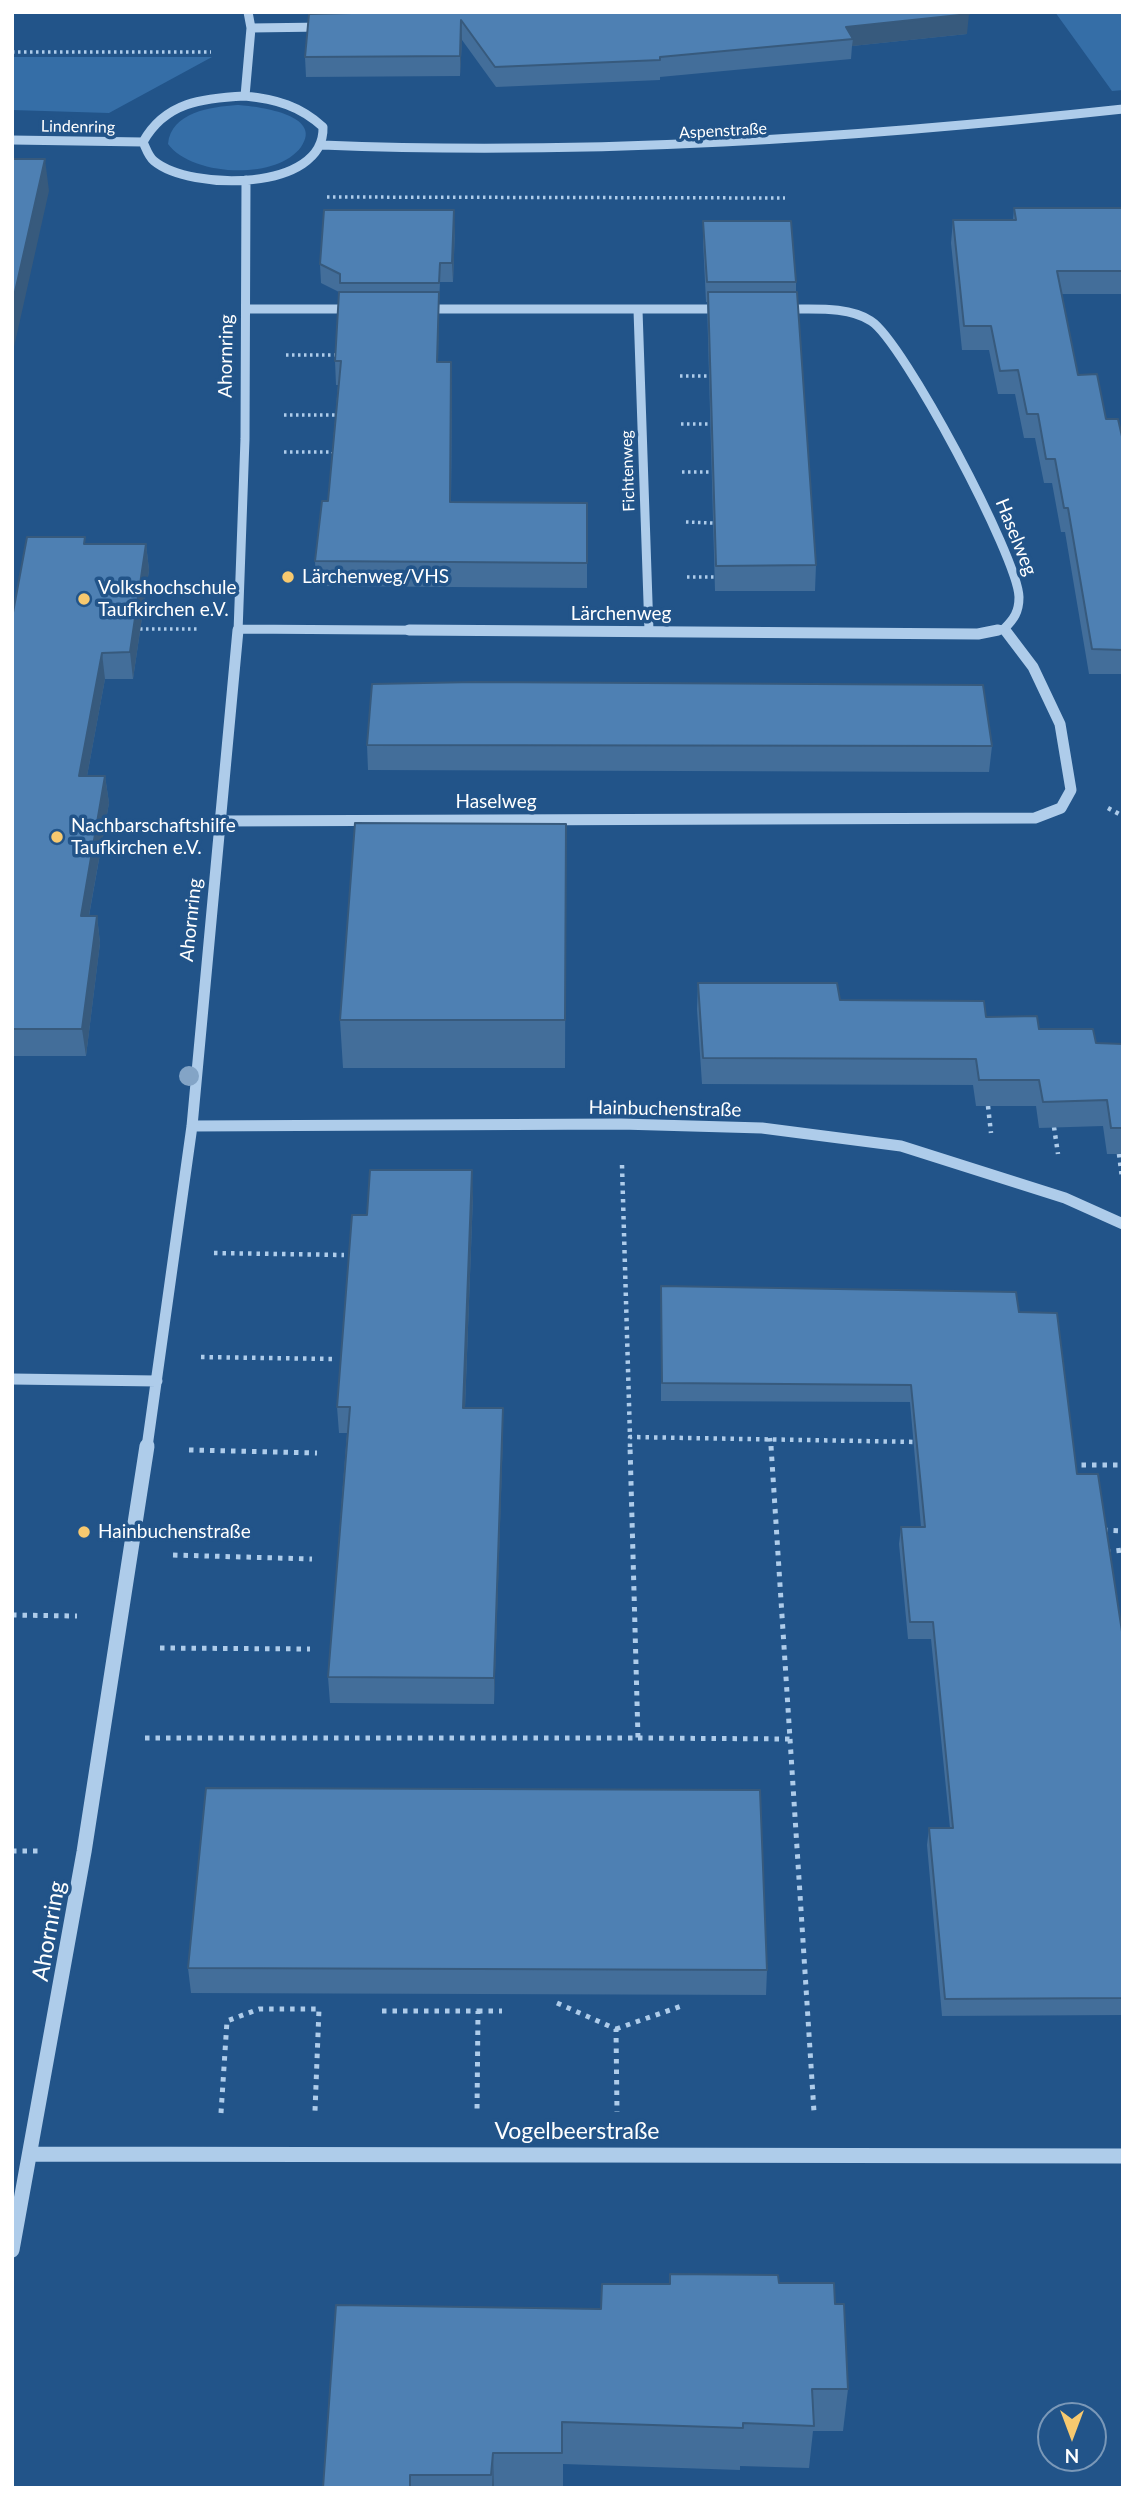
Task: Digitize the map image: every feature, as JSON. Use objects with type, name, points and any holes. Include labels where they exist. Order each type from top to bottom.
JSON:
[{"type":"street","points":[[245,96],[251,28],[248,12]]},
{"type":"street","points":[[251,28],[334,26]]},
{"type":"street","points":[[245,96],[280,100],[308,111],[323,127],[322,145],[313,157],[295,168],[246,180],[208,180],[174,173],[152,159],[143,142],[151,124],[174,108],[207,98],[245,96]]},
{"type":"street","name":"Aspenstraße","points":[[322,145],[589,152],[786,142],[1123,109]]},
{"type":"street","name":"Lindenring","points":[[12,140],[143,142]]},
{"type":"street","name":"Ahornring","points":[[12,2250],[84,1853],[161,1356],[192,1126],[238,629],[245,415],[246,180]]},
{"type":"street","points":[[246,309],[372,309]]},
{"type":"street","points":[[414,309],[737,309]]},
{"type":"street","name":"Haselweg","points":[[220,821],[1035,818],[1061,808],[1071,790],[1060,724],[1034,667],[1004,629],[1017,617],[1019,594],[1012,566],[970,472],[892,344],[872,321],[848,312],[765,309]]},
{"type":"street","name":"Fichtenweg","points":[[638,310],[649,632]]},
{"type":"street","name":"Lärchenweg","points":[[238,629],[978,634],[1004,629]]},
{"type":"street","name":"Hainbuchenstraße","points":[[192,1126],[621,1125],[762,1128],[901,1146],[1065,1198],[1123,1224]]},
{"type":"street","points":[[12,1379],[157,1381]]},
{"type":"street","name":"Vogelbeerstraße","points":[[31,2154],[1123,2156]]},
{"type":"path","points":[[12,52],[248,52]]},
{"type":"path","points":[[246,197],[785,198]]},
{"type":"path","points":[[245,355],[338,355]]},
{"type":"path","points":[[245,415],[339,415]]},
{"type":"path","points":[[244,452],[333,452],[332,462],[341,462]]},
{"type":"path","points":[[140,629],[238,629]]},
{"type":"path","points":[[621,1125],[638,1738]]},
{"type":"path","points":[[1119,1154],[1123,1181]]},
{"type":"path","points":[[174,1253],[344,1255]]},
{"type":"path","points":[[161,1356],[333,1359]]},
{"type":"path","points":[[630,1437],[912,1440],[925,1444]]},
{"type":"path","points":[[770,1438],[817,2155]]},
{"type":"path","points":[[146,1449],[317,1453]]},
{"type":"path","points":[[1069,1465],[1123,1465]]},
{"type":"path","points":[[1101,1530],[1123,1531]]},
{"type":"path","points":[[1099,1553],[1123,1550]]},
{"type":"path","points":[[130,1554],[312,1559]]},
{"type":"path","points":[[12,1615],[119,1617]]},
{"type":"path","points":[[115,1648],[310,1648]]},
{"type":"path","points":[[177,1738],[790,1739]]},
{"type":"path","points":[[557,2003],[616,2028],[684,2005]]},
{"type":"path","points":[[218,2154],[228,2021],[259,2009],[319,2009],[313,2154]]},
{"type":"path","points":[[382,2011],[502,2011]]},
{"type":"path","points":[[476,2155],[478,2011]]},
{"type":"path","points":[[616,2028],[617,2155]]},
{"type":"shaded area","points":[[1055,12],[1123,12],[1123,90],[1112,91]]},
{"type":"shaded area","points":[[12,57],[212,57],[109,113],[12,110]]},
{"type":"shaded area","points":[[237,105],[271,110],[296,119],[304,127],[306,136],[301,147],[289,158],[273,165],[234,170],[195,163],[179,155],[168,144],[171,133],[184,118],[216,107]]},
{"type":"building","points":[[309,14],[969,14],[846,27],[853,39],[660,57],[660,60],[495,67],[461,20],[460,56],[305,57]]},
{"type":"building","points":[[12,159],[45,159],[12,305]]},
{"type":"building","points":[[1014,208],[1123,208],[1123,271],[1057,271],[1078,375],[1097,374],[1106,419],[1118,419],[1123,441],[1123,650],[1092,649],[1068,508],[1064,508],[1055,459],[1046,459],[1038,414],[1027,414],[1018,370],[1000,371],[991,326],[964,326],[953,220],[1016,220]]},
{"type":"building","points":[[324,210],[454,210],[452,263],[440,263],[439,283],[340,283],[340,274],[320,264]]},
{"type":"building","points":[[703,221],[791,221],[796,282],[707,282]]},
{"type":"building","points":[[339,292],[439,292],[437,362],[451,362],[450,502],[587,503],[587,563],[315,561],[322,501],[328,501],[341,361],[335,361]]},
{"type":"building","points":[[708,292],[797,292],[816,565],[716,566]]},
{"type":"building","points":[[27,537],[85,537],[84,544],[146,544],[130,652],[102,653],[79,776],[105,776],[81,916],[97,916],[82,1029],[12,1029],[12,618]]},
{"type":"building","points":[[475,682],[983,685],[992,746],[367,745],[372,684]]},
{"type":"building","points":[[355,823],[566,824],[565,1020],[340,1020]]},
{"type":"building","points":[[698,983],[837,983],[840,1000],[984,1001],[986,1017],[1037,1016],[1039,1029],[1093,1029],[1096,1043],[1123,1044],[1123,1128],[1111,1128],[1107,1100],[1043,1102],[1039,1080],[979,1080],[976,1059],[703,1058]]},
{"type":"building","points":[[370,1170],[472,1170],[463,1408],[503,1408],[494,1678],[328,1677],[350,1407],[337,1407],[352,1215],[367,1215]]},
{"type":"building","points":[[661,1286],[1016,1292],[1019,1312],[1057,1313],[1077,1474],[1098,1474],[1123,1638],[1123,1998],[945,1999],[929,1828],[953,1828],[933,1622],[910,1622],[901,1527],[925,1527],[911,1385],[662,1383]]},
{"type":"building","points":[[206,1788],[760,1790],[767,1970],[188,1968]]},
{"type":"building","points":[[670,2274],[778,2275],[779,2283],[834,2283],[835,2304],[844,2304],[848,2389],[812,2389],[814,2426],[743,2423],[743,2428],[562,2422],[562,2453],[493,2453],[491,2475],[410,2475],[410,2488],[323,2488],[336,2305],[601,2309],[602,2284],[670,2284]]},
{"type":"place","name":"Lärchenweg/VHS","points":[[288,577]]},
{"type":"place","name":"Volkshochschule Taufkirchen e.V.","points":[[84,599]]},
{"type":"place","name":"Nachbarschaftshilfe Taufkirchen e.V.","points":[[57,837]]},
{"type":"place","name":"Hainbuchenstraße","points":[[84,1532]]}]
